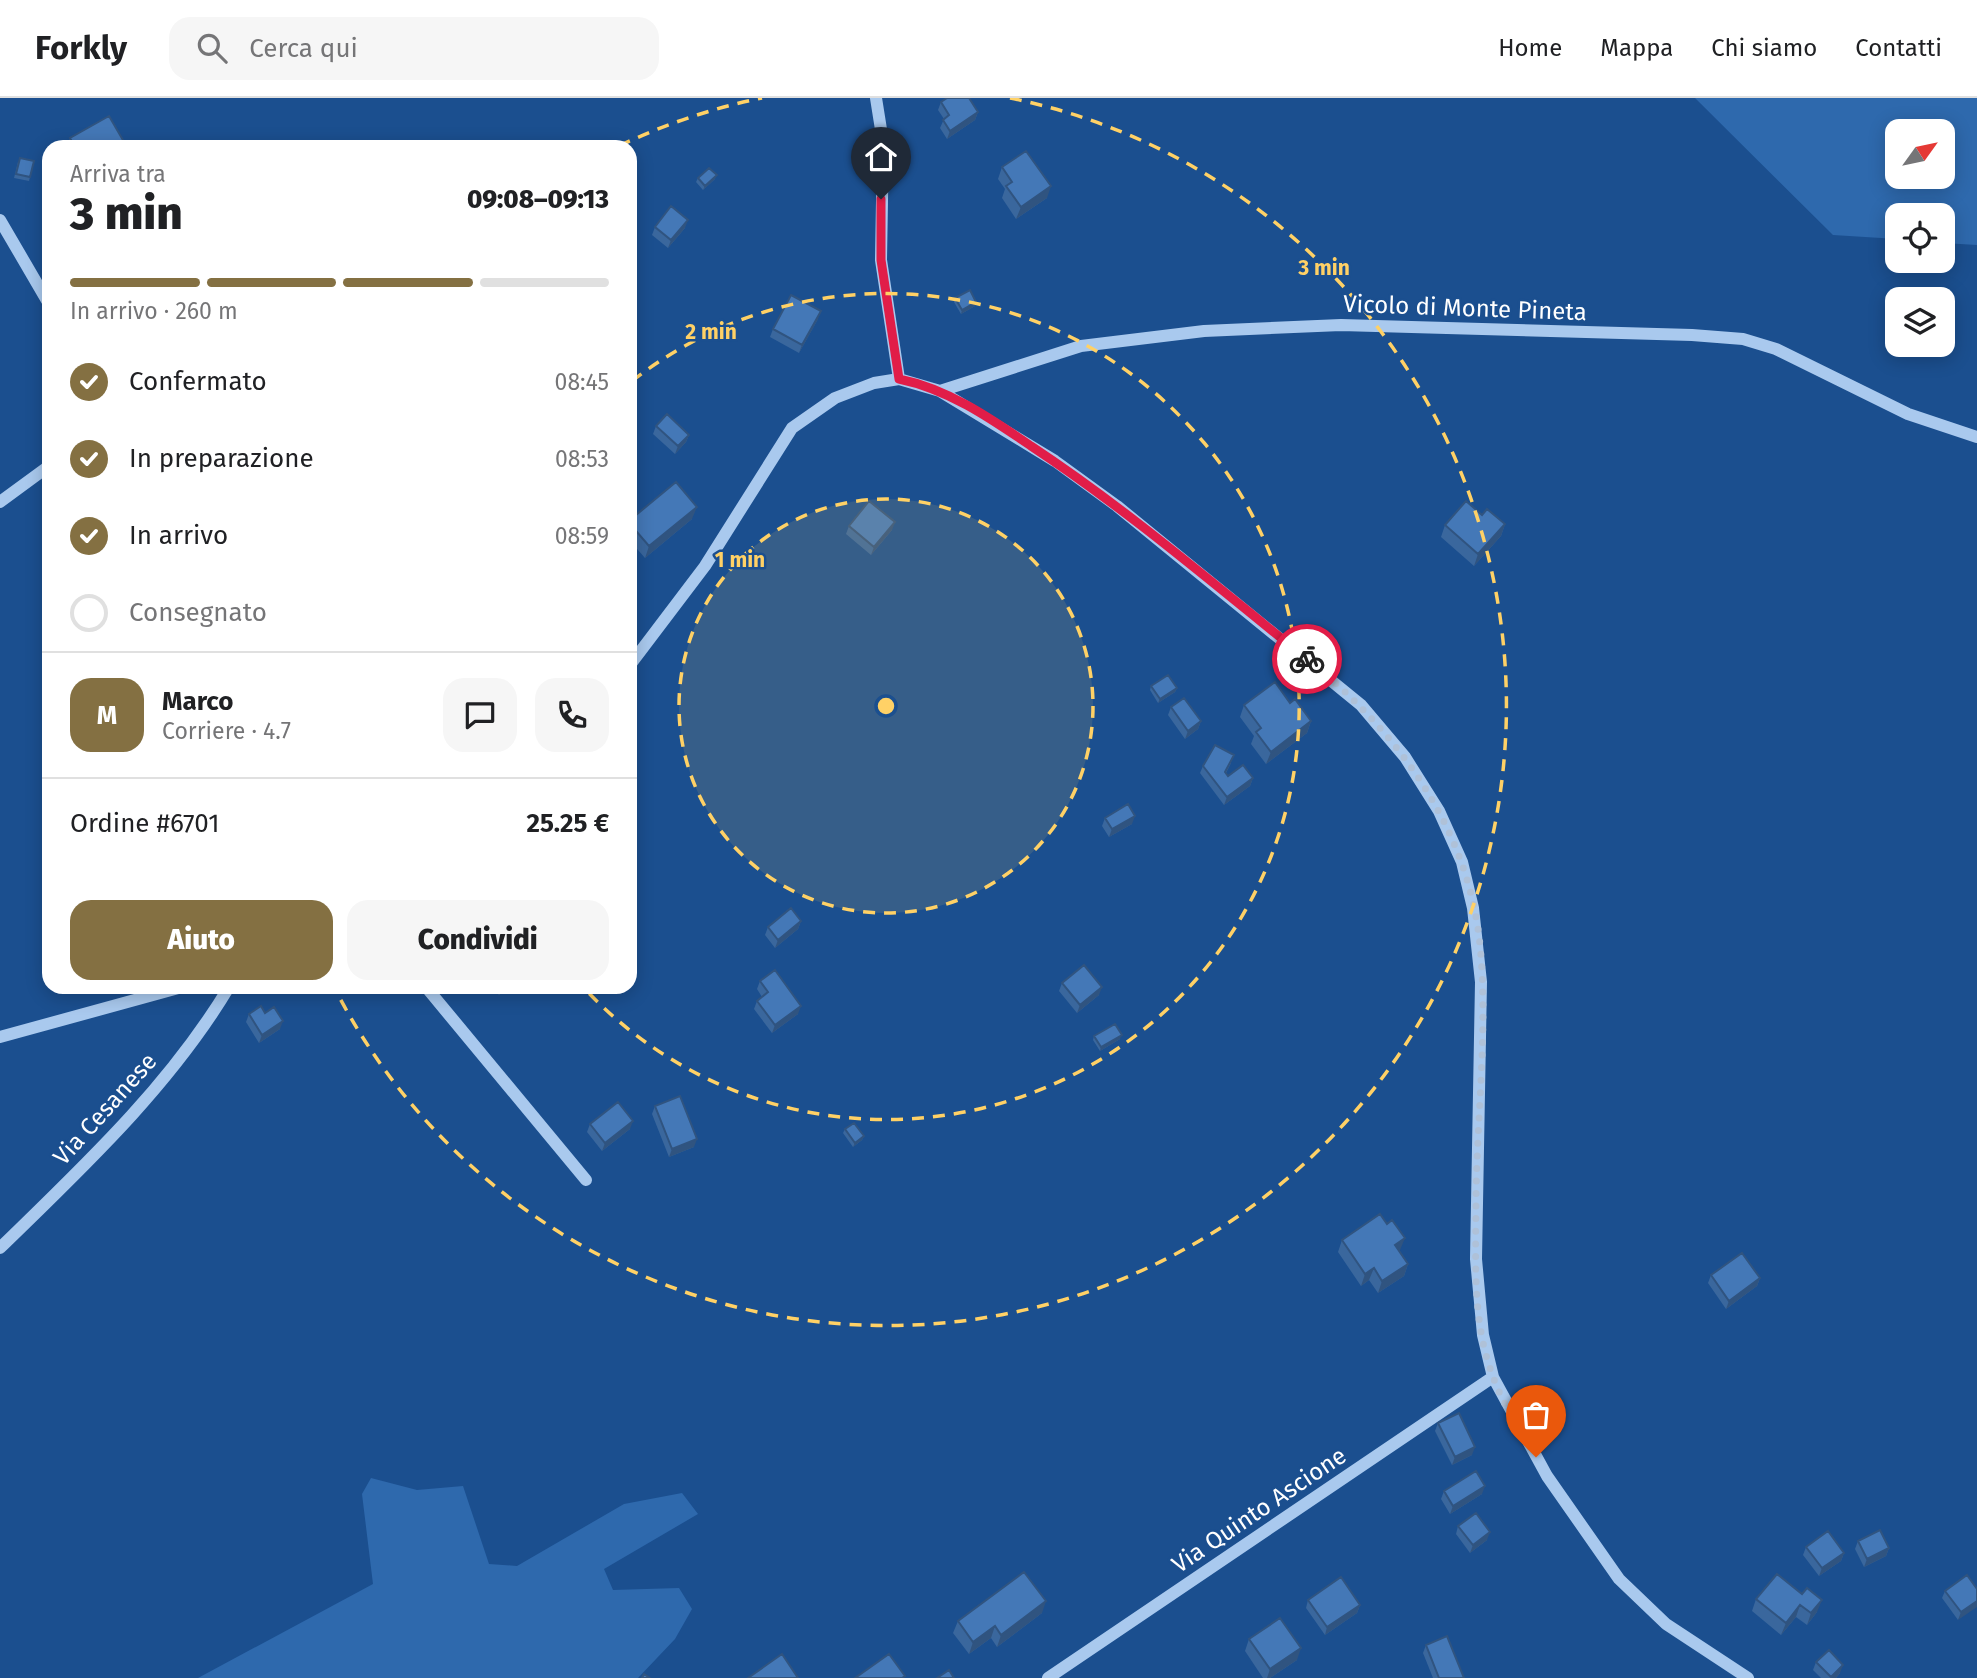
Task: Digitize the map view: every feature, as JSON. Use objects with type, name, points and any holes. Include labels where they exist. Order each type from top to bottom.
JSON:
[{"type":"street","points":[[876,98],[883,142],[881,260],[899,379]]},
{"type":"street","points":[[0,220],[42,292]]},
{"type":"street","name":"Vicolo di Monte Pineta","points":[[940,391],[1081,346],[1204,331],[1341,325],[1692,335],[1743,339],[1776,349],[1908,414],[1977,437]]},
{"type":"street","points":[[637,655],[705,566],[793,428],[835,398],[874,383],[899,379],[940,391],[1026,442],[1117,506],[1311,662],[1382,728],[1439,811],[1462,862],[1479,942],[1481,982],[1476,1259],[1483,1335],[1493,1377],[1547,1476],[1619,1578],[1666,1624],[1748,1678]]},
{"type":"street","points":[[0,502],[42,471]]},
{"type":"street","points":[[0,1037],[157,994]]},
{"type":"street","name":"Via Cesanese","points":[[0,1248],[139,1108],[200,1031],[224,994]]},
{"type":"street","points":[[432,994],[586,1180]]},
{"type":"street","name":"Via Quinto Ascione","points":[[1048,1678],[1493,1377]]},
{"type":"shaded area","points":[[1695,98],[1977,98],[1977,245],[1955,244],[1955,203],[1885,203],[1885,238],[1833,235]]},
{"type":"shaded area","points":[[371,1478],[417,1490],[463,1486],[489,1564],[517,1566],[624,1504],[682,1493],[698,1514],[604,1569],[613,1590],[679,1588],[692,1609],[675,1639],[638,1678],[198,1678],[373,1584],[362,1494]]},
{"type":"building","points":[[947,98],[969,98],[978,112],[950,131],[943,120],[949,115],[941,102]]},
{"type":"building","points":[[109,116],[123,140],[71,140],[70,138]]},
{"type":"building","points":[[1026,151],[1051,186],[1021,207],[1006,186],[1012,182],[1002,167]]},
{"type":"building","points":[[20,158],[34,161],[30,177],[16,174]]},
{"type":"building","points":[[709,168],[717,175],[705,186],[698,178]]},
{"type":"building","points":[[671,206],[688,220],[671,240],[655,227]]},
{"type":"building","points":[[970,290],[976,302],[962,310],[955,298]]},
{"type":"building","points":[[791,295],[821,311],[802,345],[773,329]]},
{"type":"building","points":[[667,414],[689,435],[678,446],[656,426]]},
{"type":"building","points":[[676,482],[697,507],[649,546],[637,532],[637,514]]},
{"type":"building","points":[[869,501],[895,522],[874,547],[849,526]]},
{"type":"building","points":[[1466,501],[1482,515],[1487,509],[1505,524],[1478,554],[1445,525]]},
{"type":"building","points":[[1168,675],[1177,688],[1160,699],[1151,686]]},
{"type":"building","points":[[1275,682],[1290,703],[1295,699],[1311,721],[1271,752],[1256,732],[1261,728],[1244,705]]},
{"type":"building","points":[[1184,698],[1201,721],[1188,731],[1171,707]]},
{"type":"building","points":[[1215,745],[1234,755],[1225,772],[1228,776],[1243,765],[1253,778],[1227,797],[1203,766]]},
{"type":"building","points":[[1128,804],[1135,816],[1112,829],[1105,818]]},
{"type":"building","points":[[791,908],[801,921],[778,940],[768,927]]},
{"type":"building","points":[[1084,965],[1102,987],[1080,1005],[1062,983]]},
{"type":"building","points":[[775,970],[801,1006],[775,1025],[757,1001],[768,992],[760,981]]},
{"type":"building","points":[[261,1006],[265,1013],[274,1007],[283,1021],[262,1035],[249,1014]]},
{"type":"building","points":[[1115,1024],[1122,1035],[1101,1047],[1094,1036]]},
{"type":"building","points":[[680,1096],[697,1139],[672,1149],[655,1106]]},
{"type":"building","points":[[618,1102],[633,1121],[605,1143],[590,1124]]},
{"type":"building","points":[[854,1123],[864,1136],[855,1143],[845,1129]]},
{"type":"building","points":[[1380,1214],[1387,1224],[1392,1220],[1405,1238],[1395,1245],[1408,1264],[1382,1281],[1374,1268],[1365,1274],[1342,1240]]},
{"type":"building","points":[[1742,1253],[1760,1278],[1729,1301],[1711,1275]]},
{"type":"building","points":[[1459,1413],[1475,1447],[1455,1457],[1438,1423]]},
{"type":"building","points":[[1476,1471],[1485,1486],[1453,1506],[1444,1491]]},
{"type":"building","points":[[1476,1513],[1490,1532],[1473,1545],[1458,1526]]},
{"type":"building","points":[[1880,1530],[1889,1548],[1867,1559],[1858,1541]]},
{"type":"building","points":[[1828,1531],[1844,1553],[1822,1568],[1806,1547]]},
{"type":"building","points":[[1024,1572],[1046,1601],[1001,1635],[995,1626],[973,1642],[958,1621]]},
{"type":"building","points":[[1777,1574],[1802,1594],[1807,1588],[1822,1600],[1811,1613],[1800,1605],[1786,1623],[1756,1599]]},
{"type":"building","points":[[1967,1575],[1977,1589],[1977,1601],[1961,1612],[1945,1591]]},
{"type":"building","points":[[1341,1577],[1360,1605],[1327,1627],[1308,1600]]},
{"type":"building","points":[[1280,1618],[1301,1648],[1270,1669],[1249,1639]]},
{"type":"building","points":[[1447,1636],[1464,1678],[1439,1678],[1426,1645]]},
{"type":"building","points":[[1829,1650],[1843,1665],[1831,1677],[1816,1662]]},
{"type":"building","points":[[782,1654],[798,1678],[748,1678]]},
{"type":"building","points":[[889,1654],[905,1676],[855,1678]]},
{"type":"building","points":[[949,1670],[954,1678],[937,1678]]},
{"type":"way so far","points":[[1307,659],[1361,705],[1405,757],[1451,834],[1466,875],[1481,958],[1476,1259],[1480,1315],[1493,1377],[1536,1457]]},
{"type":"route","points":[[881,199],[882,274],[899,379],[940,391],[1055,461],[1117,506],[1307,659]]}]
